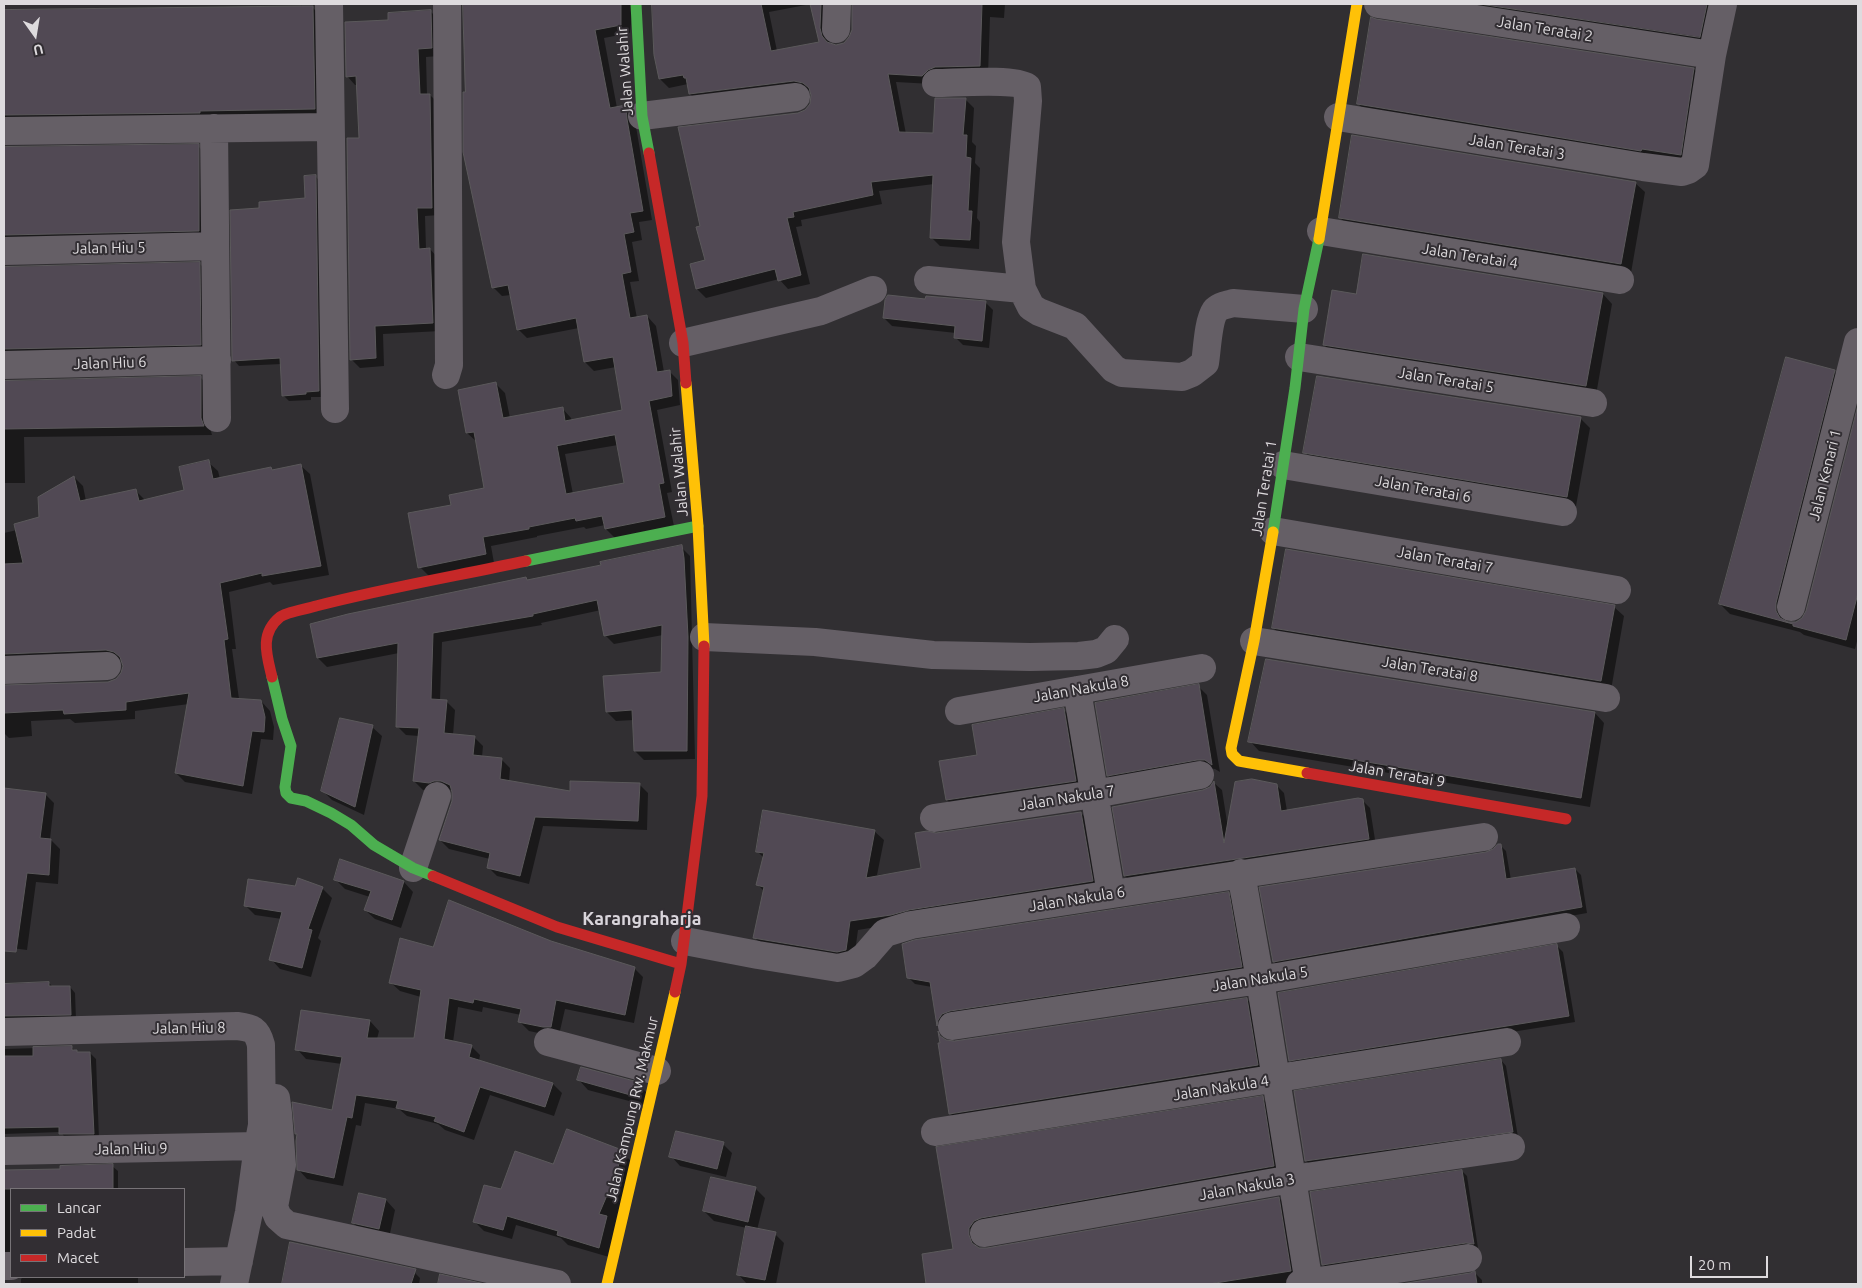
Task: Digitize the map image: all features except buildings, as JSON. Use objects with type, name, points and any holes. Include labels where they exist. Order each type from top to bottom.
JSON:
[{"type":"street","points":[[329,4],[335,409]]},
{"type":"street","points":[[446,375],[449,365],[447,4]]},
{"type":"street","name":"Jalan Walahir","points":[[636,4],[642,116],[683,343],[698,526],[704,637],[702,796],[683,952]]},
{"type":"street","name":"Jalan Teratai 1","points":[[1231,748],[1254,641],[1273,531],[1299,357],[1304,309],[1321,231],[1357,4]]},
{"type":"street","name":"Jalan Teratai 2","points":[[1378,4],[1712,55]]},
{"type":"street","points":[[1712,55],[1723,4]]},
{"type":"street","name":"Jalan Teratai 3","points":[[1338,117],[1682,172],[1695,165],[1712,55]]},
{"type":"street","points":[[936,83],[1005,83],[1022,84],[1027,87],[1028,101],[1016,242],[1022,289],[1031,307],[1075,326],[1114,368],[1128,374],[1182,377],[1192,373],[1205,363],[1211,321],[1215,311],[1223,306],[1233,303],[1304,309]]},
{"type":"street","points":[[642,116],[796,97]]},
{"type":"street","points":[[4,131],[330,127]]},
{"type":"street","points":[[214,128],[217,418]]},
{"type":"street","name":"Jalan Teratai 4","points":[[1321,231],[1620,280]]},
{"type":"street","name":"Jalan Hiu 5","points":[[4,251],[215,246]]},
{"type":"street","points":[[928,280],[1022,289]]},
{"type":"street","points":[[683,343],[821,311],[873,290]]},
{"type":"street","name":"Jalan Kenari 1","points":[[1791,607],[1858,342]]},
{"type":"street","name":"Jalan Teratai 5","points":[[1299,357],[1593,403]]},
{"type":"street","name":"Jalan Hiu 6","points":[[4,365],[217,360]]},
{"type":"street","name":"Jalan Teratai 6","points":[[1283,465],[1563,512]]},
{"type":"street","points":[[683,952],[556,927],[413,868],[374,845],[352,825],[306,801],[291,798],[286,793],[286,778],[291,746],[282,719],[266,640],[272,626],[281,616],[344,599],[698,526]]},
{"type":"street","name":"Jalan Teratai 7","points":[[1273,531],[1616,590]]},
{"type":"street","points":[[704,637],[816,642],[933,656],[1030,657],[1096,654],[1106,650],[1115,639]]},
{"type":"street","name":"Jalan Teratai 8","points":[[1254,641],[1606,698]]},
{"type":"street","points":[[4,670],[107,666]]},
{"type":"street","name":"Jalan Nakula 8","points":[[959,711],[1202,668]]},
{"type":"street","points":[[1077,690],[1111,894]]},
{"type":"street","name":"Jalan Teratai 9","points":[[1231,748],[1232,754],[1239,761],[1566,819]]},
{"type":"street","name":"Jalan Nakula 7","points":[[934,818],[1094,794],[1200,775]]},
{"type":"street","points":[[413,868],[437,796]]},
{"type":"street","name":"Jalan Nakula 6","points":[[683,952],[758,955],[838,968],[854,964],[865,956],[885,933],[910,924],[1484,837]]},
{"type":"street","points":[[1241,873],[1292,1179],[1306,1284],[1468,1258]]},
{"type":"street","name":"Jalan Nakula 5","points":[[952,1026],[1260,980],[1566,927]]},
{"type":"street","name":"Jalan Kampung Rw. Makmur","points":[[607,1284],[683,952]]},
{"type":"street","name":"Jalan Hiu 8","points":[[4,1032],[237,1026],[250,1028],[259,1036],[261,1045],[262,1125],[249,1212],[237,1273]]},
{"type":"street","points":[[548,1042],[657,1071]]},
{"type":"street","name":"Jalan Nakula 4","points":[[935,1132],[1507,1042]]},
{"type":"street","points":[[262,1077],[274,1090],[278,1113],[282,1165],[274,1207],[278,1217],[287,1225],[557,1284]]},
{"type":"street","name":"Jalan Hiu 9","points":[[4,1151],[258,1146]]},
{"type":"street","name":"Jalan Nakula 3","points":[[984,1233],[1292,1179],[1511,1147]]},
{"type":"street","points":[[185,1262],[237,1273]]},
{"type":"traffic: fast","points":[[636,4],[642,116],[649,153]]},
{"type":"traffic: fast","points":[[1273,532],[1295,388],[1304,309],[1319,239]]},
{"type":"traffic: fast","points":[[526,561],[698,526]]},
{"type":"traffic: fast","points":[[272,677],[282,719],[291,746],[285,787],[286,793],[291,798],[306,801],[331,813],[351,825],[374,845],[413,868],[433,876]]},
{"type":"traffic: slow","points":[[1319,239],[1357,4]]},
{"type":"traffic: slow","points":[[686,383],[698,526],[704,646]]},
{"type":"traffic: slow","points":[[1273,532],[1254,641],[1231,748],[1232,754],[1239,761],[1307,773]]},
{"type":"traffic: slow","points":[[607,1284],[675,992]]},
{"type":"traffic: jam","points":[[649,153],[683,343],[686,383]]},
{"type":"traffic: jam","points":[[272,677],[266,646],[267,638],[273,624],[283,615],[368,593],[526,561]]},
{"type":"traffic: jam","points":[[675,992],[681,964],[702,796],[704,646]]},
{"type":"traffic: jam","points":[[1307,773],[1566,819]]},
{"type":"traffic: jam","points":[[433,876],[557,927],[681,964]]},
{"type":"district","name":"Karangraharja","points":[[642,919]]}]
